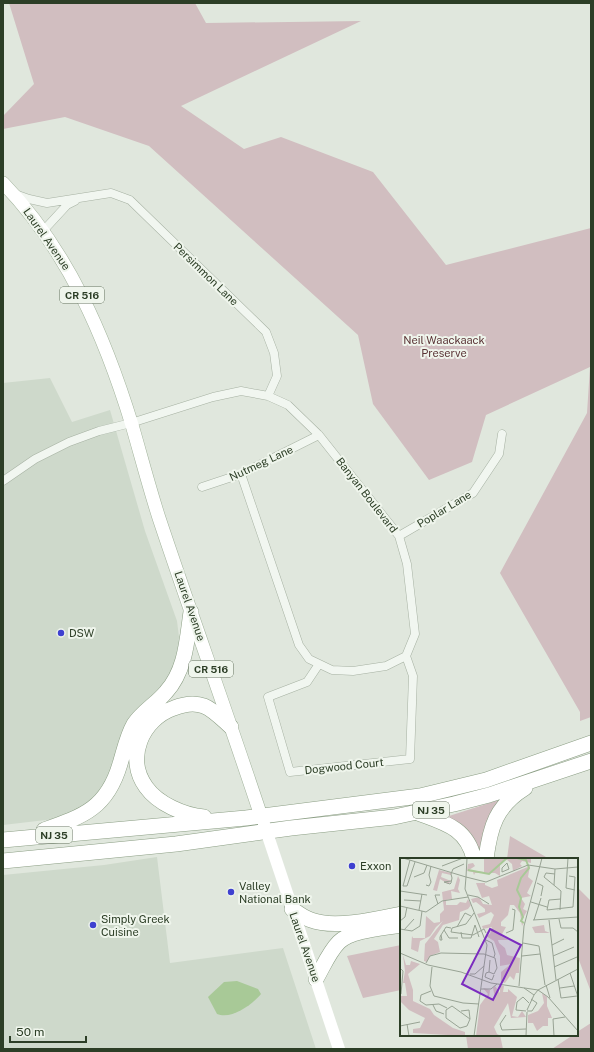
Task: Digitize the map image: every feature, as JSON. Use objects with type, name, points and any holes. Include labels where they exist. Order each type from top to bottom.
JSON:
[{"type":"highway","points":[[3,839],[36,832],[78,818],[96,807],[106,796],[116,779],[127,739],[133,726],[143,713],[166,692],[177,676],[183,662],[191,612]]},
{"type":"highway","points":[[223,819],[196,816],[172,807],[153,795],[140,776],[137,764],[137,751],[140,739],[151,722],[169,710],[186,704],[204,706],[216,713],[230,727]]},
{"type":"highway","name":"NJ 35","points":[[3,839],[261,816],[420,796],[486,780],[591,743]]},
{"type":"highway","name":"NJ 35","points":[[3,861],[176,844],[266,831],[368,820],[418,812],[489,795],[591,761]]},
{"type":"highway","points":[[486,858],[489,835],[500,811],[516,794],[541,778]]},
{"type":"highway","points":[[418,812],[458,831],[469,844],[474,858]]},
{"type":"highway","points":[[292,909],[312,921],[323,923],[362,920],[400,914]]},
{"type":"highway","points":[[316,979],[334,948],[344,938],[352,934],[400,925]]},
{"type":"main road","name":"Laurel Avenue","points":[[3,183],[43,231],[71,274],[92,315],[106,348],[131,423],[159,516],[339,1049]]},
{"type":"street","name":"Persimmon Lane","points":[[12,193],[47,203],[111,193],[130,200],[266,332],[274,353],[277,376],[268,396]]},
{"type":"street","name":"Persimmon Lane","points":[[43,231],[67,205],[87,196]]},
{"type":"street","name":"Banyan Boulevard","points":[[3,481],[35,459],[69,442],[98,431],[131,423],[213,397],[241,391],[268,396],[288,404],[319,435],[399,536],[407,564],[415,634],[406,656]]},
{"type":"street","name":"Poplar Lane","points":[[399,536],[473,493],[499,454],[502,434]]},
{"type":"street","name":"Nutmeg Lane","points":[[202,487],[241,474],[319,435]]},
{"type":"street","points":[[241,474],[299,645],[309,659],[332,670],[352,671],[386,666],[406,656]]},
{"type":"street","name":"Dogwood Court","points":[[319,664],[307,682],[268,697],[290,772],[410,759],[413,676],[406,656]]},
{"type":"shaded area","points":[[50,378],[72,422],[110,410],[145,531],[177,621],[179,637],[178,655],[174,668],[107,783],[90,804],[63,818],[3,825],[3,383]]},
{"type":"shaded area","points":[[157,857],[170,963],[283,948],[316,1049],[3,1049],[3,875],[104,865]]},
{"type":"shaded area","points":[[237,981],[258,989],[261,994],[247,1007],[235,1013],[229,1015],[217,1014],[208,997],[224,982]]},
{"type":"green space","name":"Neil Waackaack Preserve","points":[[9,3],[195,3],[206,23],[361,21],[181,106],[244,149],[281,137],[373,172],[446,265],[591,228],[591,717],[580,721],[580,712],[500,573],[587,413],[590,367],[486,415],[472,462],[429,480],[373,404],[358,335],[149,146],[65,117],[3,129],[3,116],[34,84]]},
{"type":"green space","points":[[499,800],[482,858],[449,818],[449,816]]},
{"type":"green space","points":[[510,836],[547,858],[507,858]]},
{"type":"green space","points":[[578,888],[591,901],[591,992],[578,958]]},
{"type":"green space","points":[[400,945],[400,990],[363,998],[347,956]]},
{"type":"green space","points":[[591,1023],[591,1049],[552,1049],[572,1036],[578,1036],[578,1031]]},
{"type":"green space","points":[[466,1036],[500,1036],[503,1049],[468,1049]]},
{"type":"place","name":"DSW","points":[[61,633]]},
{"type":"place","name":"Exxon","points":[[352,866]]},
{"type":"place","name":"Valley National Bank","points":[[231,892]]},
{"type":"place","name":"Simply Greek Cuisine","points":[[93,925]]}]
